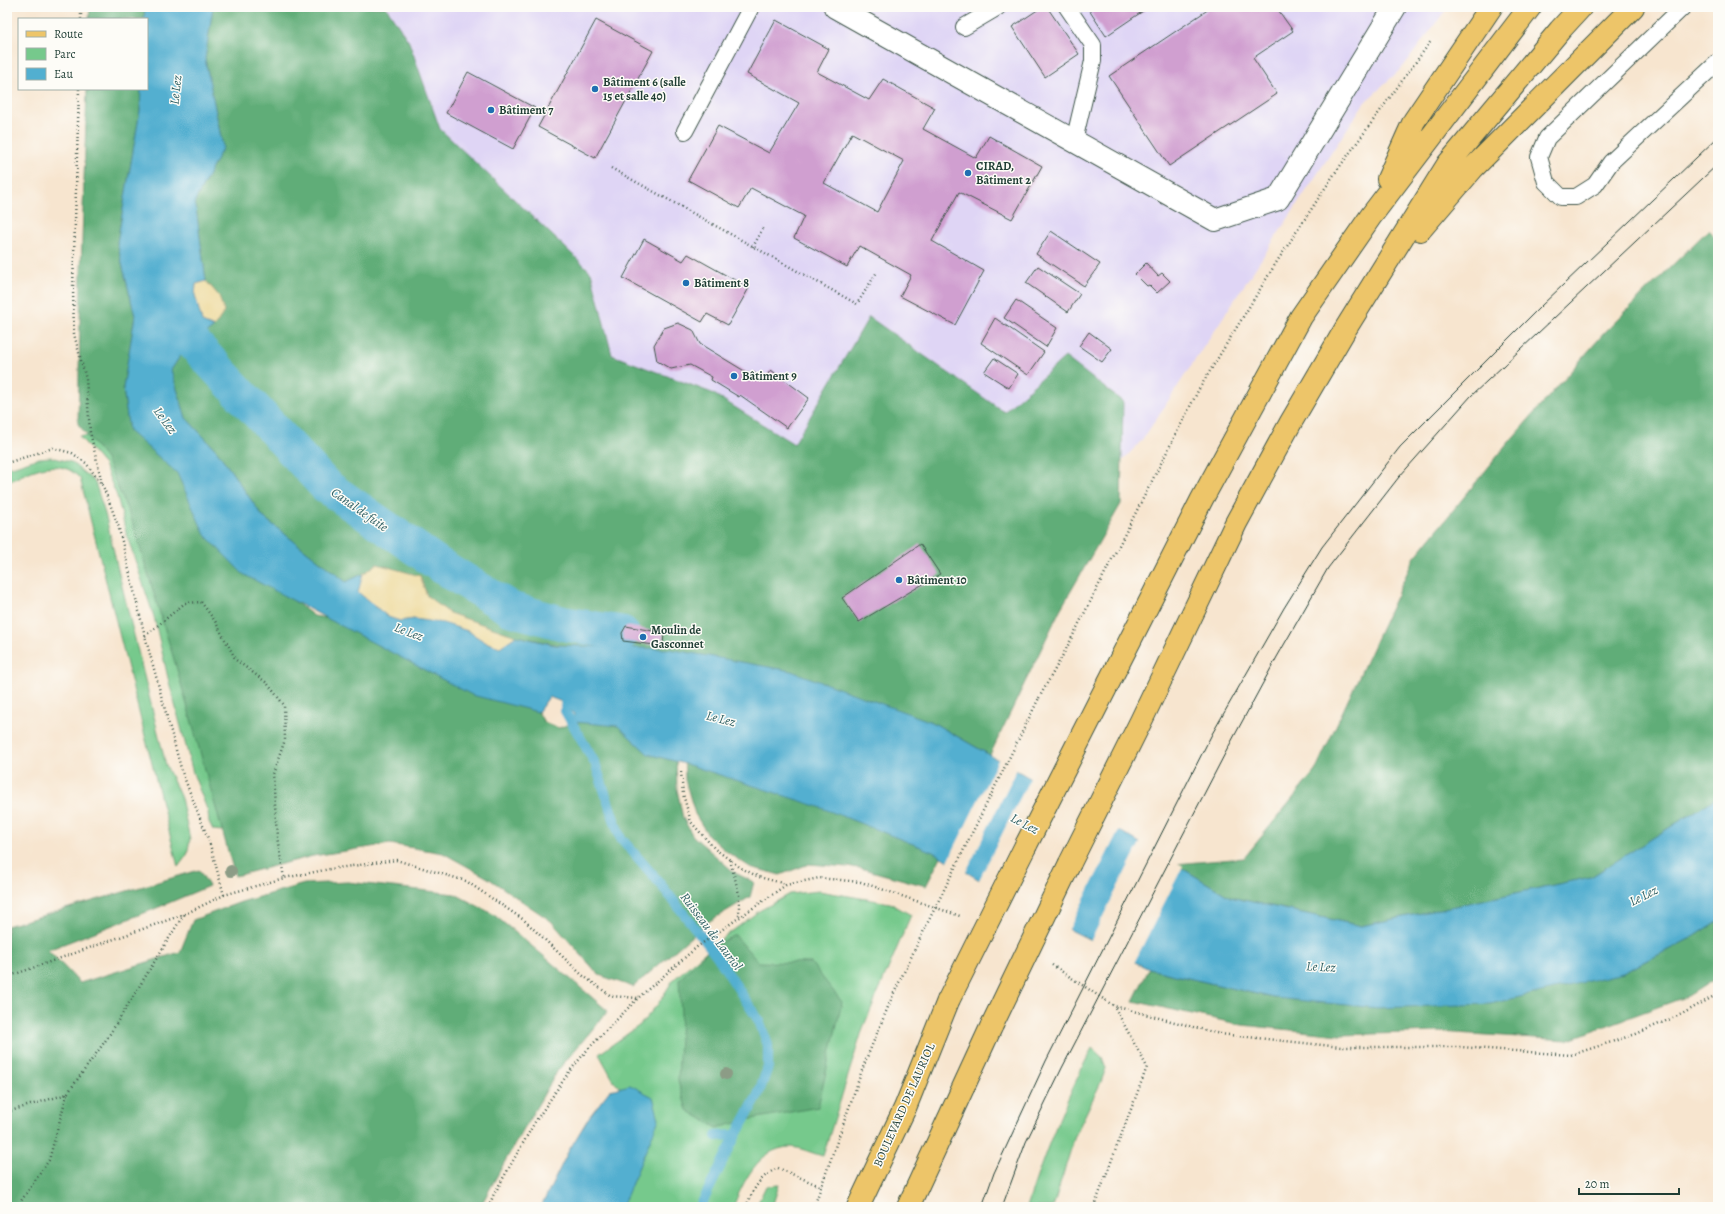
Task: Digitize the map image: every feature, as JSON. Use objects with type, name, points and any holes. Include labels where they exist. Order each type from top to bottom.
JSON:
[{"type":"main road","points":[[1371,216],[1414,122],[1491,7]]},
{"type":"main road","points":[[1371,216],[1530,7]]},
{"type":"main road","points":[[908,1207],[992,1024],[1141,721],[1236,523],[1291,422],[1346,328],[1448,164],[1581,7]]},
{"type":"main road","points":[[1291,422],[1425,223],[1473,168],[1633,7]]},
{"type":"main road","name":"BOULEVARD DE LAURIOL","points":[[858,1207],[905,1108],[948,1001],[1099,698],[1202,499],[1302,317],[1371,216]]},
{"type":"street","points":[[835,7],[1215,220],[1278,199],[1395,7]]},
{"type":"lane","points":[[685,131],[752,7]]},
{"type":"lane","points":[[964,27],[998,7]]},
{"type":"lane","points":[[1067,7],[1093,45],[1093,61],[1074,141]]},
{"type":"lane","points":[[1683,7],[1547,138],[1539,157],[1546,182],[1561,197],[1576,196],[1595,185],[1611,162],[1718,62]]},
{"type":"path","points":[[81,7],[81,18]]},
{"type":"path","points":[[814,1207],[865,1062],[893,995],[1039,698],[1064,653],[1203,382],[1276,262],[1335,173],[1435,36]]},
{"type":"path","points":[[79,90],[73,288],[74,334],[86,379],[90,432],[103,486],[120,532],[145,636],[182,772],[209,841],[224,895]]},
{"type":"path","points":[[611,168],[857,304],[877,272]]},
{"type":"path","points":[[753,247],[764,226]]},
{"type":"path","points":[[7,463],[53,448],[72,453],[86,463],[103,486]]},
{"type":"path","points":[[145,636],[185,603],[201,602],[215,621],[236,660],[267,683],[284,705],[285,740],[273,774],[277,837],[284,878]]},
{"type":"path","points":[[681,772],[683,794],[691,822],[715,849],[741,868],[759,877],[786,885]]},
{"type":"path","points":[[7,977],[184,914],[224,895],[284,878],[330,869],[396,860],[466,881],[524,920],[582,975],[611,996],[638,998]]},
{"type":"path","points":[[730,860],[739,894],[739,916]]},
{"type":"path","points":[[489,1207],[493,1196],[535,1122],[569,1072],[588,1050],[638,998],[697,947],[739,916],[786,885],[819,878],[861,882],[966,918]]},
{"type":"path","points":[[16,1207],[49,1160],[67,1094],[108,1036],[184,914]]},
{"type":"path","points":[[1048,963],[1114,1006],[1220,1034],[1341,1048],[1460,1047],[1571,1055],[1636,1034],[1682,1014],[1718,994]]},
{"type":"path","points":[[1094,1207],[1147,1067],[1114,1006]]},
{"type":"path","points":[[7,1112],[67,1094]]},
{"type":"path","points":[[746,1207],[755,1185],[768,1173],[778,1168],[822,1187]]},
{"type":"shaded area","points":[[289,7],[1448,7],[1403,67],[1364,103],[1143,439],[1045,542],[856,658]]},
{"type":"green space","points":[[90,7],[145,7],[144,18],[89,18]]},
{"type":"green space","points":[[213,7],[386,7],[409,42],[440,129],[591,272],[612,355],[712,393],[794,444],[869,317],[1004,412],[1065,357],[1123,402],[1121,504],[1060,610],[990,755],[932,722],[516,636],[449,613],[427,596],[420,576],[377,564],[363,574],[346,582],[263,517],[217,451],[186,418],[171,370],[190,341],[205,334],[214,327],[224,312],[219,296],[206,281],[195,201],[223,147],[205,59]]},
{"type":"green space","points":[[87,90],[141,90],[140,111],[117,243],[135,316],[123,388],[129,431],[176,457],[254,571],[314,616],[387,628],[512,700],[538,712],[544,722],[559,728],[574,722],[625,714],[676,755],[677,789],[683,818],[693,836],[735,873],[754,882],[750,897],[708,922],[633,987],[599,975],[551,921],[488,878],[443,853],[390,844],[313,856],[235,876],[176,666],[132,521],[106,459],[78,424]]},
{"type":"green space","points":[[1708,230],[1718,240],[1718,797],[1591,877],[1361,926],[1230,897],[1175,864],[1244,858],[1315,771],[1414,558],[1509,442],[1605,332]]},
{"type":"green space","points":[[79,436],[99,436],[119,468],[228,825],[222,831],[213,830],[209,822],[208,812],[193,773],[168,678],[154,617],[127,536],[117,496],[104,465]]},
{"type":"green space","points":[[51,457],[71,462],[95,482],[106,517],[166,765],[181,798],[190,839],[187,855],[178,867],[80,478],[72,471],[59,467],[52,467],[36,470],[7,483],[7,465],[12,467],[39,458]]},
{"type":"green space","points":[[684,755],[943,853],[926,886],[860,868],[809,864],[780,875],[750,867],[727,852],[708,835],[695,814],[685,780]]},
{"type":"green space","points":[[199,870],[209,886],[152,910],[48,950],[80,983],[180,952],[193,920],[241,902],[304,884],[348,882],[455,894],[493,914],[608,1011],[558,1070],[480,1207],[7,1207],[7,926]]},
{"type":"green space","points":[[819,891],[890,903],[911,915],[863,1028],[823,1156],[790,1147],[769,1153],[753,1168],[733,1207],[619,1207],[648,1111],[615,1083],[599,1054],[640,1025],[658,1004],[673,980],[711,947],[759,911],[790,894]]},
{"type":"green space","points":[[1718,921],[1718,977],[1688,996],[1567,1040],[1439,1032],[1340,1035],[1242,1025],[1133,1001],[1149,969],[1274,998],[1623,973],[1695,936]]},
{"type":"green space","points":[[735,935],[758,962],[811,963],[842,1002],[818,1107],[752,1119],[717,1128],[687,1110],[678,1081],[681,1013],[679,980],[711,947]]},
{"type":"green space","points":[[1092,1048],[1102,1057],[1106,1068],[1101,1082],[1075,1136],[1053,1207],[1027,1207],[1056,1126]]},
{"type":"green space","points":[[779,1185],[772,1207],[756,1207],[766,1186]]},
{"type":"sand","points":[[206,281],[219,296],[224,312],[214,327],[202,322],[195,295],[196,284]]},
{"type":"sand","points":[[377,564],[420,576],[427,596],[449,613],[516,636],[500,647],[485,642],[468,631],[414,619],[400,621],[388,617],[357,592],[363,574]]},
{"type":"water","name":"Le Lez","points":[[145,7],[213,7],[205,59],[223,147],[195,201],[206,281],[196,284],[195,295],[202,322],[214,327],[205,334],[190,341],[171,370],[186,418],[217,451],[263,517],[346,582],[363,574],[358,592],[388,617],[400,621],[414,619],[443,623],[468,631],[485,642],[500,647],[516,636],[555,645],[669,649],[791,671],[932,722],[1070,801],[1230,897],[1361,926],[1591,877],[1718,797],[1718,921],[1695,936],[1623,973],[1490,1004],[1377,1008],[1274,998],[1149,969],[1026,908],[933,852],[819,807],[689,765],[648,754],[618,726],[574,722],[574,714],[562,702],[549,697],[538,712],[472,695],[243,574],[205,535],[177,473],[129,431],[123,388],[135,316],[117,243],[140,111],[141,90],[148,90],[148,18],[144,18]]},
{"type":"water","points":[[630,1085],[653,1097],[659,1119],[622,1207],[541,1207],[568,1152],[589,1117],[610,1090]]},
{"type":"pier","points":[[999,758],[1017,769],[965,874],[947,863]]},
{"type":"pier","points":[[1031,776],[1120,828],[1068,931],[1024,910],[978,882]]},
{"type":"pier","points":[[1141,841],[1183,866],[1134,963],[1090,942]]},
{"type":"building","points":[[1042,7],[1047,7],[1079,54],[1045,77],[1012,27]]},
{"type":"building","points":[[1087,7],[1149,7],[1106,36]]},
{"type":"building","points":[[1212,7],[1276,7],[1293,31],[1253,58],[1277,94],[1169,166],[1109,76]]},
{"type":"building","name":"Bâtiment 6 (salle 15 et salle 40)","points":[[596,20],[653,51],[595,158],[538,127]]},
{"type":"building","name":"CIRAD, Bâtiment 2","points":[[776,20],[829,49],[817,72],[869,100],[883,79],[935,108],[923,129],[976,158],[989,136],[1042,166],[1012,219],[959,192],[932,241],[984,271],[955,325],[900,296],[911,275],[859,246],[847,267],[794,238],[804,216],[751,188],[739,208],[688,180],[718,126],[769,153],[799,103],[747,74]],"holes":[[[852,133],[904,161],[877,212],[824,183]]]},
{"type":"building","name":"Bâtiment 7","points":[[468,72],[535,108],[513,149],[446,113]]},
{"type":"building","points":[[1051,231],[1100,264],[1084,286],[1036,254]]},
{"type":"building","name":"Bâtiment 8","points":[[644,239],[683,261],[688,254],[749,288],[728,325],[707,314],[702,322],[623,278]]},
{"type":"building","points":[[1146,263],[1158,276],[1162,273],[1170,281],[1157,293],[1149,285],[1147,286],[1135,274]]},
{"type":"building","points":[[1038,266],[1080,294],[1068,312],[1026,283]]},
{"type":"building","points":[[1016,300],[1057,328],[1046,347],[1004,318]]},
{"type":"building","points":[[995,318],[1044,352],[1028,375],[981,343]]},
{"type":"building","name":"Bâtiment 9","points":[[678,323],[693,330],[700,344],[751,375],[753,372],[764,379],[771,370],[809,398],[787,428],[740,395],[739,397],[711,380],[712,377],[690,365],[671,369],[657,361],[654,345],[664,328]]},
{"type":"building","points":[[1089,332],[1112,349],[1102,362],[1079,346]]},
{"type":"building","points":[[994,358],[1018,374],[1009,388],[984,372]]},
{"type":"building","name":"Bâtiment 10","points":[[920,544],[940,574],[859,622],[842,598]]},
{"type":"building","name":"Moulin de Gasconnet","points":[[626,626],[664,633],[663,646],[623,641],[622,633]]},
{"type":"waterway","name":"Canal de fuite","points":[[158,305],[326,486],[441,566],[511,609],[565,624],[622,633]]},
{"type":"waterway","name":"Ruisseau de Lauriol","points":[[566,693],[565,711],[595,763],[620,837],[658,881],[717,956],[759,1021],[768,1045],[768,1067],[758,1095],[700,1207]]},
{"type":"waterway","points":[[716,1136],[736,1135]]},
{"type":"tram line","points":[[982,1207],[994,1173],[1046,1061],[1212,734],[1284,608],[1322,547],[1400,447],[1541,306],[1718,137]]},
{"type":"tram line","points":[[1002,1207],[1026,1142],[1062,1068],[1230,744],[1277,657],[1328,568],[1399,477],[1471,396],[1718,164]]},
{"type":"place","name":"Bâtiment 6 (salle 15 et salle 40)","points":[[595,89]]},
{"type":"place","name":"Bâtiment 7","points":[[491,110]]},
{"type":"place","name":"CIRAD, Bâtiment 2","points":[[968,173]]},
{"type":"place","name":"Bâtiment 8","points":[[686,283]]},
{"type":"place","name":"Bâtiment 9","points":[[734,376]]},
{"type":"place","name":"Bâtiment 10","points":[[899,580]]},
{"type":"place","name":"Moulin de Gasconnet","points":[[643,637]]}]
